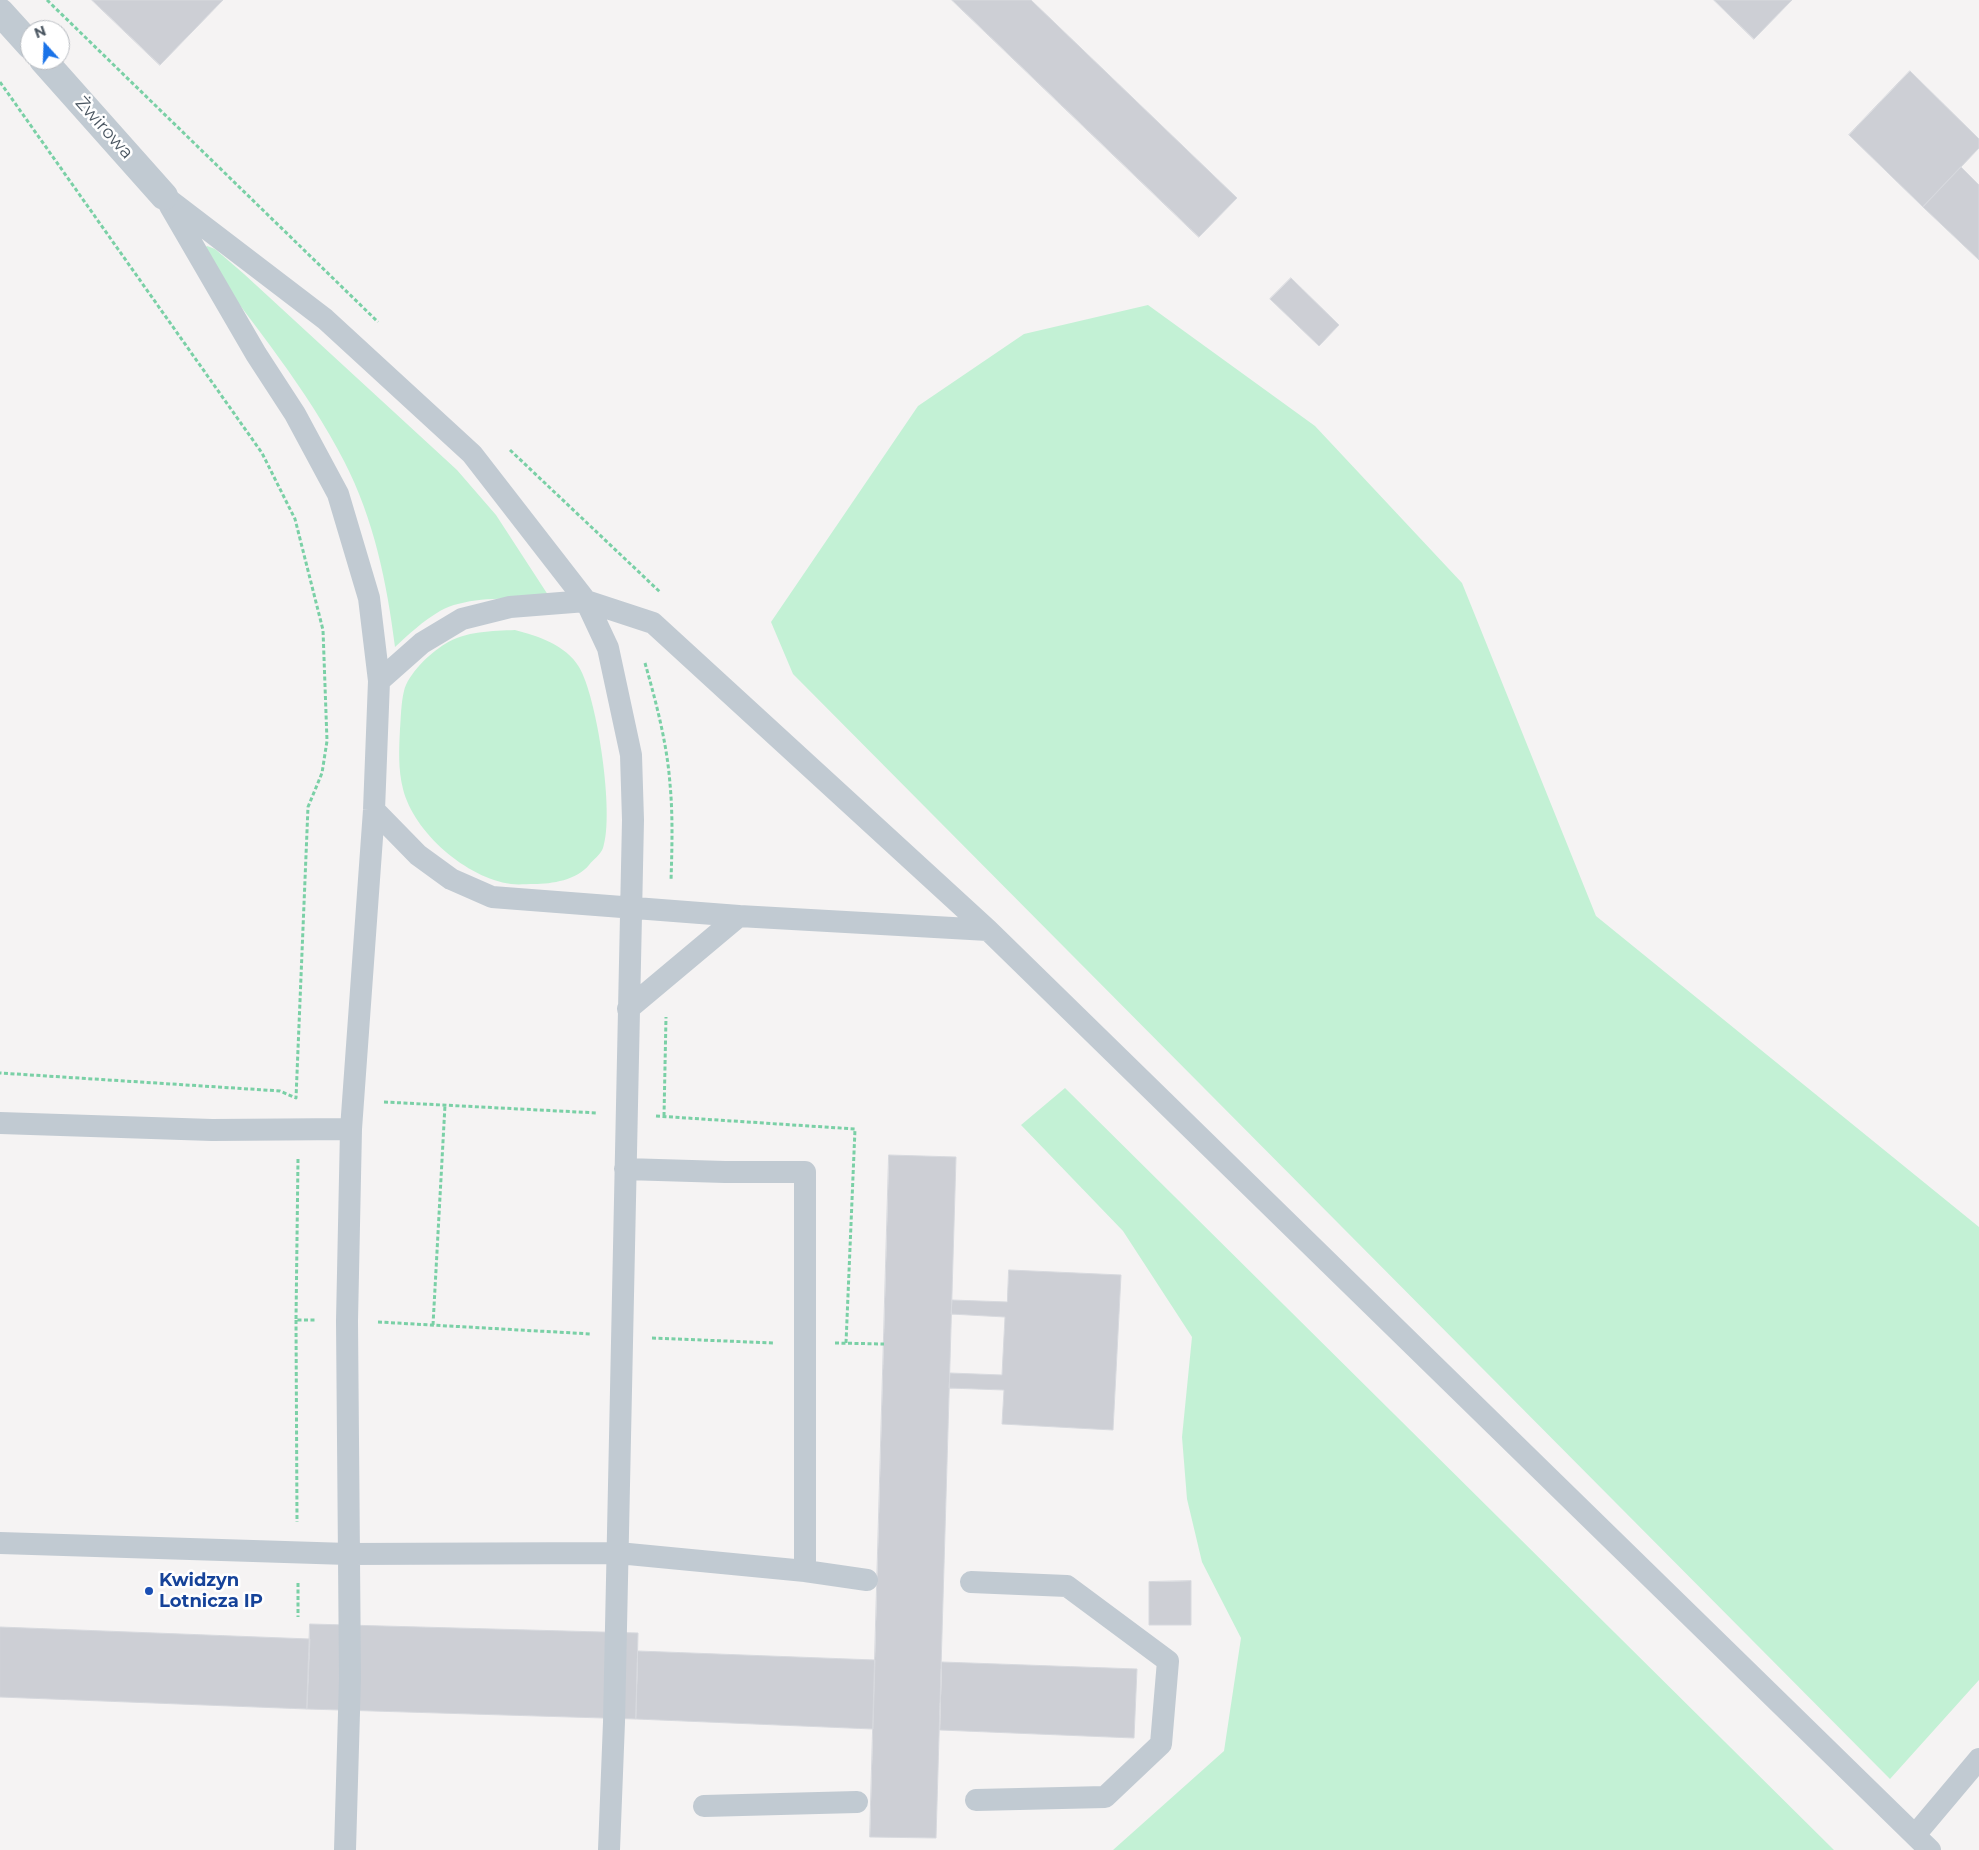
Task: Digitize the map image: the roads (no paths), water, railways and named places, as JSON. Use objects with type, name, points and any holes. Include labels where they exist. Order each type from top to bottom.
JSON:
[{"type":"street","points":[[0,12],[20,34]]},
{"type":"street","name":"Żwirowa","points":[[52,70],[164,196]]},
{"type":"lane","points":[[164,196],[325,319],[472,454],[586,601],[608,648],[631,755],[633,820],[618,1553],[609,1850]]},
{"type":"lane","points":[[164,196],[256,354],[295,414],[338,494],[369,598],[379,681],[374,810],[351,1130],[347,1321],[350,1678],[345,1850]]},
{"type":"lane","points":[[379,681],[422,643],[462,619],[510,607],[586,601],[653,623],[988,930],[1923,1842],[1979,1759]]},
{"type":"lane","points":[[374,810],[418,855],[451,879],[492,897],[739,916],[988,930]]},
{"type":"lane","points":[[628,1009],[739,916]]},
{"type":"lane","points":[[0,1123],[351,1130]]},
{"type":"lane","points":[[625,1169],[805,1172],[805,1571]]},
{"type":"lane","points":[[0,1543],[348,1554],[618,1553],[805,1571],[867,1580]]},
{"type":"lane","points":[[971,1582],[1067,1586],[1168,1661],[1161,1744],[1105,1797],[976,1800]]},
{"type":"lane","points":[[704,1806],[858,1802]]},
{"type":"place","name":"Kwidzyn Lotnicza IP","points":[[149,1591]]}]
